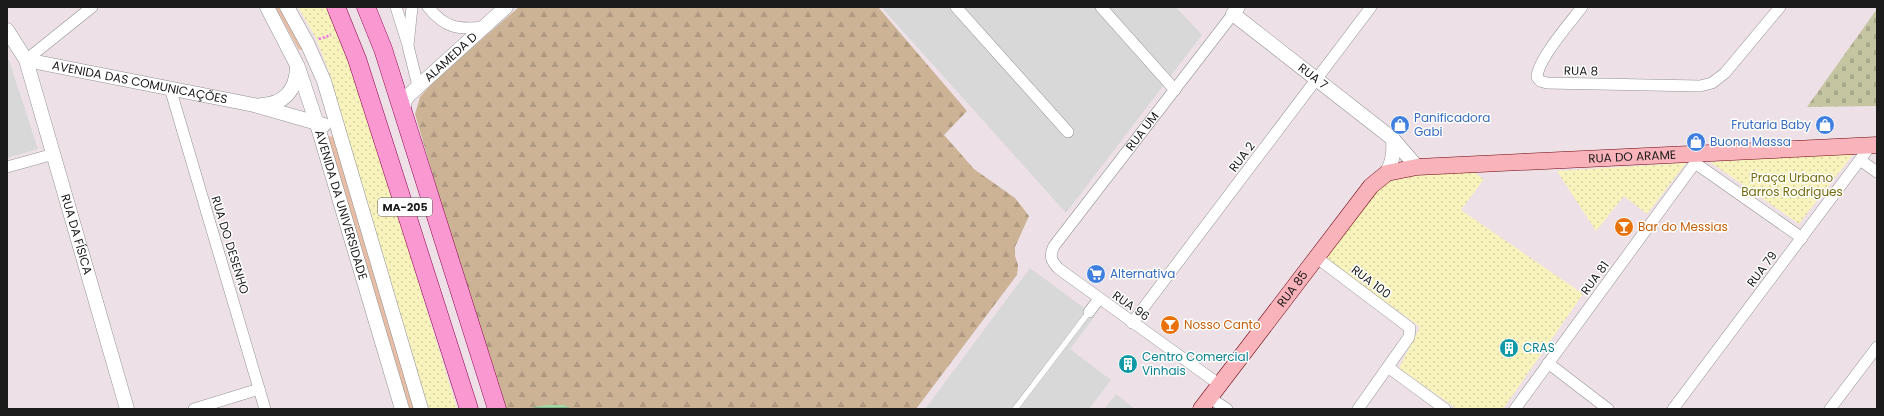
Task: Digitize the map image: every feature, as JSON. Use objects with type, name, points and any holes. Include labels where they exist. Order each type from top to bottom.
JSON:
[{"type":"main road","name":"MA-205","points":[[336,7],[358,59],[469,409]]},
{"type":"main road","name":"MA-205","points":[[366,7],[383,49],[497,409]]},
{"type":"main road","name":"RUA DO ARAME","points":[[1387,173],[1417,167],[1696,159],[1874,145]]},
{"type":"main road","name":"RUA 85","points":[[1210,397],[1371,186],[1387,173]]},
{"type":"street","points":[[26,60],[92,7]]},
{"type":"street","name":"AVENIDA DA UNIVERSIDADE","points":[[267,7],[298,66],[317,124],[402,409]]},
{"type":"street","name":"AVENIDA DA UNIVERSIDADE","points":[[287,7],[317,63],[421,409]]},
{"type":"street","points":[[396,7],[418,86]]},
{"type":"street","points":[[408,46],[412,7]]},
{"type":"street","points":[[428,7],[446,25],[463,28],[484,26]]},
{"type":"street","name":"ALAMEDA D","points":[[402,111],[407,96],[506,7]]},
{"type":"street","points":[[956,7],[1068,132]]},
{"type":"street","points":[[1101,7],[1175,90]]},
{"type":"street","name":"RUA 2","points":[[1132,323],[1371,7]]},
{"type":"street","name":"RUA 8","points":[[1582,7],[1542,62],[1537,74],[1540,81],[1547,83],[1700,86],[1712,83],[1725,73],[1779,7]]},
{"type":"street","name":"RUA UM","points":[[1051,257],[1054,246],[1236,11]]},
{"type":"street","name":"RUA 7","points":[[1236,11],[1317,80],[1393,139],[1417,167]]},
{"type":"street","name":"RUA DA FÍSICA","points":[[7,30],[26,60],[127,409]]},
{"type":"street","name":"AVENIDA DAS COMUNICAÇÕES","points":[[26,60],[254,105],[317,124],[325,125],[336,123]]},
{"type":"street","points":[[298,66],[307,61],[317,63]]},
{"type":"street","name":"AVENIDA DAS COMUNICAÇÕES","points":[[254,105],[273,104],[289,94],[296,81],[298,66]]},
{"type":"street","name":"RUA DO DESENHO","points":[[170,88],[265,409]]},
{"type":"street","points":[[1387,173],[1392,162],[1394,151],[1393,139]]},
{"type":"street","name":"RUA 79","points":[[1673,409],[1860,160],[1874,145]]},
{"type":"street","points":[[7,167],[54,154]]},
{"type":"street","points":[[1696,159],[1802,238]]},
{"type":"street","name":"RUA 81","points":[[1515,409],[1696,159]]},
{"type":"street","points":[[1860,160],[1877,172]]},
{"type":"street","name":"RUA 96","points":[[1051,257],[1053,263],[1059,269],[1132,323],[1210,397],[1227,409]]},
{"type":"street","name":"RUA 100","points":[[1316,257],[1410,328],[1410,337],[1389,368]]},
{"type":"street","points":[[1089,312],[1099,299]]},
{"type":"street","points":[[1830,409],[1877,347]]},
{"type":"street","points":[[1548,364],[1608,409]]},
{"type":"street","points":[[1358,409],[1389,368],[1445,409]]},
{"type":"street","points":[[194,409],[259,390]]},
{"type":"lane","points":[[1015,409],[1089,312]]},
{"type":"path","points":[[314,40],[333,35]]},
{"type":"shaded area","points":[[275,7],[281,7],[304,49],[299,50]]},
{"type":"shaded area","points":[[885,7],[1176,7],[1202,35],[1066,213],[883,9]]},
{"type":"shaded area","points":[[7,60],[9,60],[38,149],[7,158]]},
{"type":"shaded area","points":[[334,136],[416,409],[409,409],[326,137]]},
{"type":"shaded area","points":[[1030,268],[1095,316],[1070,349],[1111,380],[1089,409],[925,409]]},
{"type":"shaded area","points":[[1116,394],[1135,409],[1104,409]]},
{"type":"shaded area","points":[[564,405],[572,409],[532,409],[534,407]]},
{"type":"green space","points":[[298,7],[326,7],[341,39],[370,124],[457,409],[429,409],[329,72],[316,38]]},
{"type":"green space","points":[[519,7],[878,7],[967,111],[944,135],[974,169],[1015,198],[1029,216],[1015,247],[1015,256],[1018,265],[1017,275],[916,409],[501,409],[415,114],[420,97],[434,81]]},
{"type":"green space","points":[[1877,9],[1877,106],[1807,107]]},
{"type":"green space","name":"Praça Urbano Barros Rodrigues","points":[[1854,153],[1799,224],[1710,162]]},
{"type":"green space","points":[[1686,163],[1647,214],[1624,196],[1596,231],[1557,171]]},
{"type":"green space","points":[[1473,172],[1484,179],[1461,210],[1583,294],[1503,409],[1457,409],[1399,368],[1420,327],[1322,255],[1374,189],[1387,182],[1413,176]]},
{"type":"place","name":"Panificadora Gabi","points":[[1400,125]]},
{"type":"place","name":"Frutaria Baby","points":[[1825,125]]},
{"type":"place","name":"Buona Massa","points":[[1696,142]]},
{"type":"place","name":"Bar do Messias","points":[[1624,227]]},
{"type":"place","name":"Alternativa","points":[[1096,274]]},
{"type":"place","name":"Nosso Canto","points":[[1170,325]]},
{"type":"place","name":"CRAS","points":[[1509,348]]},
{"type":"place","name":"Centro Comercial Vinhais","points":[[1128,364]]}]
